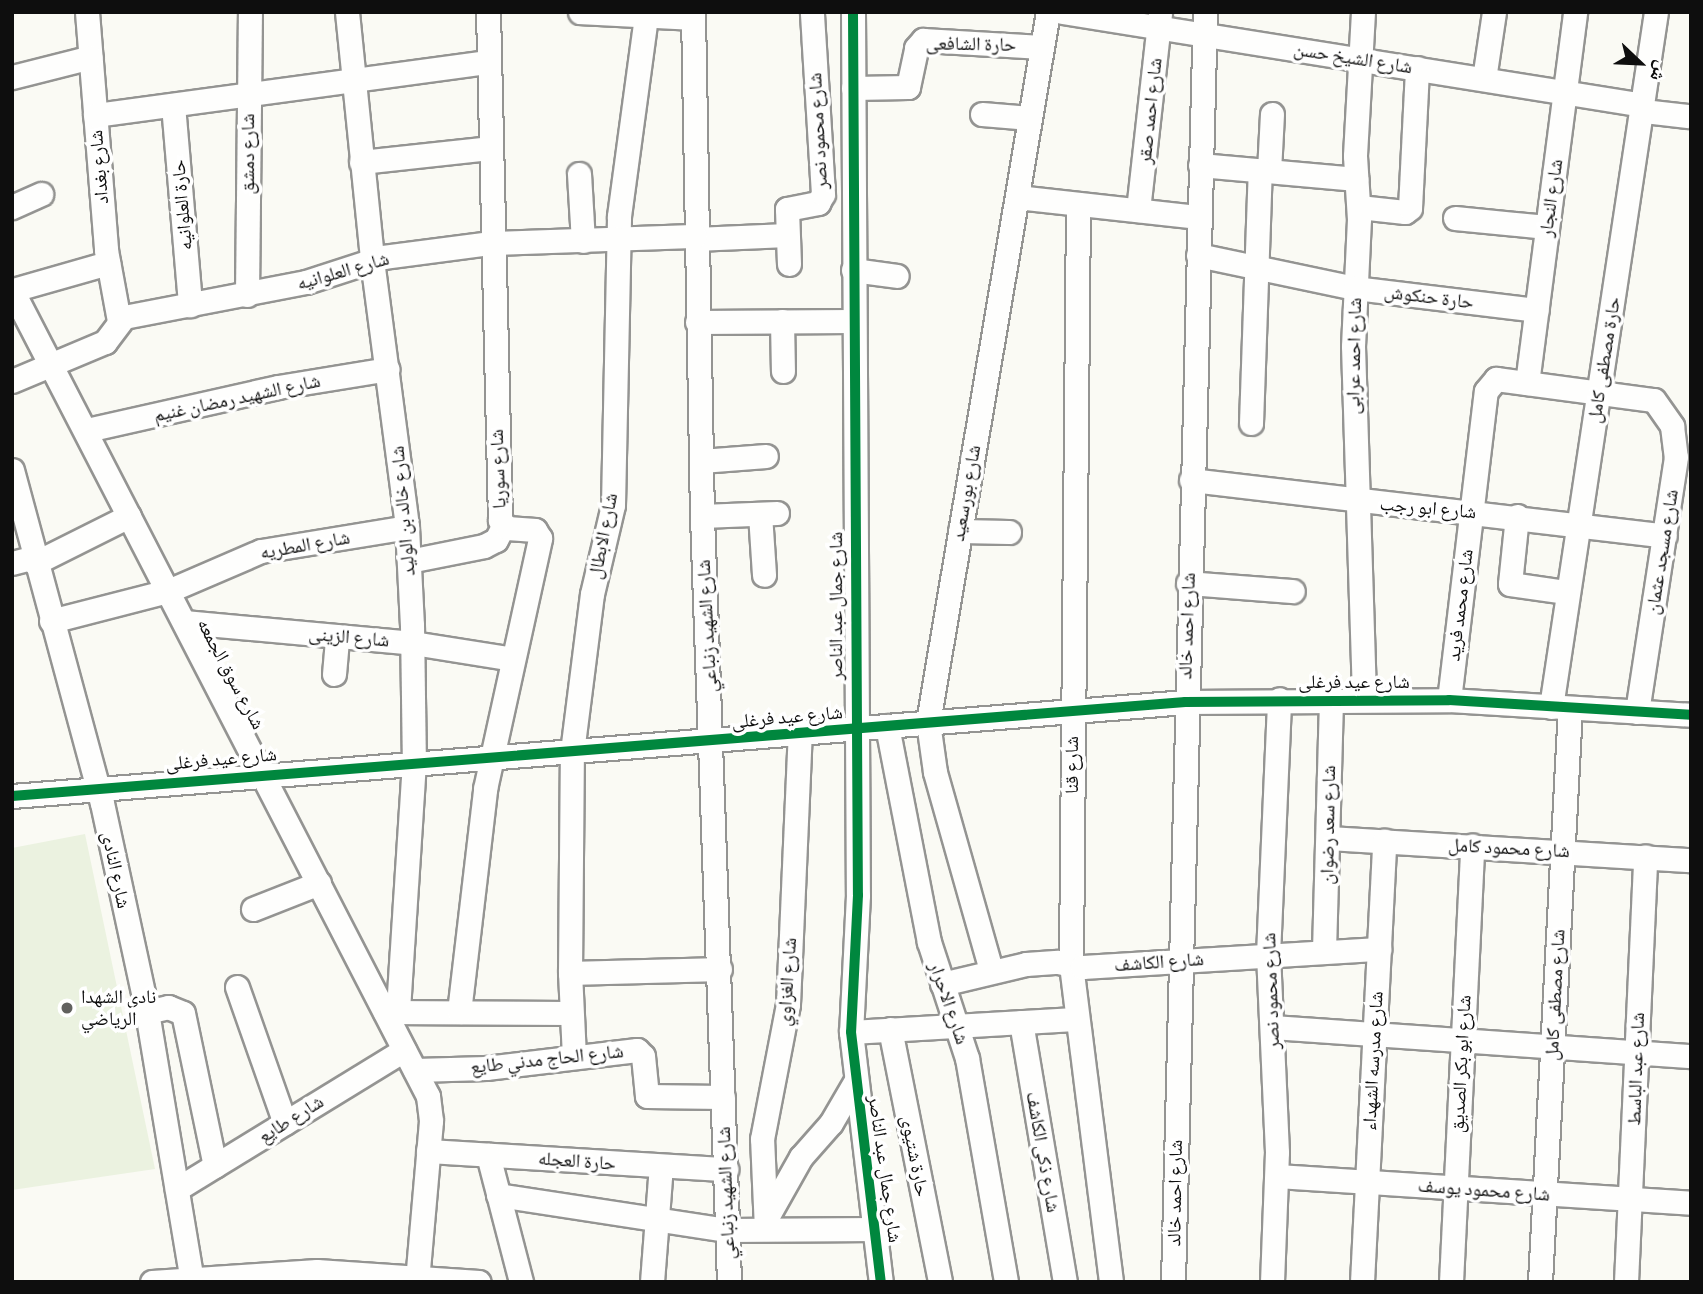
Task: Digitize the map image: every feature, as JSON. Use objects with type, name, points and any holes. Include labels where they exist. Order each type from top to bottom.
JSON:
[{"type":"street","name":"شارع بغداد","points":[[87,12],[108,263],[119,321]]},
{"type":"street","name":"شارع دمشق","points":[[247,295],[250,12]]},
{"type":"street","name":"شارع خالد بن الوليد","points":[[348,12],[351,78],[407,527],[413,643],[414,762],[391,1012]]},
{"type":"street","name":"شارع سوريا","points":[[459,1012],[492,757],[540,534],[503,526],[491,243],[488,12]]},
{"type":"street","points":[[580,12],[646,16],[693,15]]},
{"type":"street","name":"شارع محمود نصر","points":[[789,264],[789,207],[818,203],[823,197],[812,12]]},
{"type":"street","name":"شارع جمال عبد الناصر","points":[[853,12],[853,729],[858,895],[851,1032],[881,1282]]},
{"type":"street","name":"شارع بورسعيد","points":[[991,970],[935,772],[928,722],[1048,12]]},
{"type":"street","name":"شارع الشيخ حسن","points":[[1062,12],[1204,23],[1360,58],[1565,92],[1687,116]]},
{"type":"street","name":"شارع احمد عرابى","points":[[1363,12],[1356,179],[1359,207],[1355,288],[1354,502],[1364,699]]},
{"type":"street","points":[[1484,79],[1494,12]]},
{"type":"street","name":"شارع النجار","points":[[1527,383],[1576,12]]},
{"type":"street","name":"حارة مصطفى كامل","points":[[1560,707],[1566,592],[1656,12]]},
{"type":"street","name":"شارع الشهيد زنباعي","points":[[693,15],[702,516],[713,741],[729,1282]]},
{"type":"street","name":"شارع الابطال","points":[[574,1057],[570,1013],[572,752],[592,594],[613,505],[618,239],[628,128],[646,16]]},
{"type":"street","name":"شارع احمد صقر","points":[[1138,210],[1160,20]]},
{"type":"street","name":"شارع احمد خالد","points":[[1173,1282],[1185,702],[1204,23]]},
{"type":"street","name":"حارة الشافعى","points":[[853,88],[908,87],[916,48],[923,40],[1042,47]]},
{"type":"street","points":[[12,77],[90,57]]},
{"type":"street","points":[[95,116],[351,78],[487,62]]},
{"type":"street","points":[[1359,207],[1405,212],[1410,208],[1417,68]]},
{"type":"street","name":"حارة العلوانيه","points":[[173,105],[190,305]]},
{"type":"street","points":[[982,114],[1030,118]]},
{"type":"street","points":[[1251,422],[1256,268],[1272,114]]},
{"type":"street","points":[[361,162],[489,148]]},
{"type":"street","points":[[1200,165],[1356,179]]},
{"type":"street","points":[[579,174],[583,241]]},
{"type":"street","points":[[12,206],[41,194]]},
{"type":"street","points":[[1017,197],[1199,217]]},
{"type":"street","name":"شارع قنا","points":[[1077,204],[1071,965],[1075,1019],[1111,1282]]},
{"type":"street","points":[[1455,219],[1547,228]]},
{"type":"street","name":"شارع العلوانيه","points":[[119,321],[247,295],[372,260],[491,243],[787,235]]},
{"type":"street","name":"حارة حنكوش","points":[[1198,255],[1355,288],[1537,310]]},
{"type":"street","points":[[12,290],[108,263]]},
{"type":"street","points":[[853,270],[897,276]]},
{"type":"street","name":"شارع سوق الجمعه","points":[[12,290],[87,430],[319,883],[391,1012],[404,1049],[430,1104],[417,1280]]},
{"type":"street","points":[[12,381],[105,342],[119,321]]},
{"type":"street","points":[[697,321],[853,321]]},
{"type":"street","points":[[782,321],[783,371]]},
{"type":"street","name":"شارع الشهيد رمضان غنيم","points":[[87,430],[278,387],[388,369]]},
{"type":"street","name":"شارع محمد فريد","points":[[1449,700],[1488,385],[1496,379],[1527,383]]},
{"type":"street","name":"شارع مسجد عثمان","points":[[1527,383],[1654,400],[1664,409],[1676,446],[1665,536],[1637,712]]},
{"type":"street","points":[[701,461],[766,457]]},
{"type":"street","name":"شارع النادى","points":[[12,470],[27,561],[51,621],[97,786],[147,1012],[191,1276]]},
{"type":"street","name":"شارع ابو رجب","points":[[1191,480],[1354,502],[1517,516],[1665,536]]},
{"type":"street","points":[[702,516],[768,514],[764,575]]},
{"type":"street","points":[[27,561],[129,516]]},
{"type":"street","points":[[1517,516],[1510,584],[1566,592]]},
{"type":"street","points":[[409,561],[484,546],[496,540],[503,526]]},
{"type":"street","name":"شارع المطريه","points":[[51,621],[168,591],[261,551],[407,527]]},
{"type":"street","points":[[960,531],[1009,532]]},
{"type":"street","points":[[1188,583],[1293,590]]},
{"type":"street","name":"شارع الزينى","points":[[184,622],[413,643],[513,659]]},
{"type":"street","points":[[334,674],[337,636]]},
{"type":"street","name":"شارع عيد فرغلى","points":[[12,796],[97,786],[572,752],[1072,709],[1185,702],[1331,698],[1449,700],[1691,715]]},
{"type":"street","name":"شارع سعد رضوان","points":[[1324,951],[1331,698]]},
{"type":"street","name":"شارع محمود نصر","points":[[1272,1282],[1277,1176],[1268,956],[1279,699]]},
{"type":"street","name":"شارع مصطفى كامل","points":[[1540,1282],[1563,850],[1560,707]]},
{"type":"street","name":"شارع الاحرار","points":[[887,726],[912,865],[942,984],[958,1026],[971,1077],[1006,1282]]},
{"type":"street","name":"شارع الغزاوي","points":[[766,1224],[762,1139],[788,1004],[800,733]]},
{"type":"street","name":"شارع محمود كامل","points":[[1328,838],[1563,850],[1691,860]]},
{"type":"street","name":"شارع مدرسه الشهداء","points":[[1362,1282],[1384,841]]},
{"type":"street","name":"شارع ابو بكر الصديق","points":[[1451,1282],[1472,846]]},
{"type":"street","name":"شارع عبد الباسط","points":[[1626,1282],[1645,856]]},
{"type":"street","points":[[253,909],[319,883]]},
{"type":"street","name":"شارع الكاشف","points":[[942,984],[991,970],[1051,962],[1071,965],[1179,961],[1379,949]]},
{"type":"street","points":[[570,973],[720,969]]},
{"type":"street","points":[[237,986],[285,1123]]},
{"type":"street","points":[[147,1012],[168,1007],[183,1013],[215,1166]]},
{"type":"street","points":[[391,1012],[570,1013]]},
{"type":"street","points":[[851,1032],[1075,1019]]},
{"type":"street","name":"شارع ذكى الكاشف","points":[[1021,1022],[1065,1282]]},
{"type":"street","points":[[1273,1027],[1691,1056]]},
{"type":"street","name":"حارة شتيوى","points":[[890,1030],[940,1282]]},
{"type":"street","name":"شارع طايع","points":[[177,1189],[404,1049]]},
{"type":"street","name":"شارع الحاج مدني طايع","points":[[415,1070],[637,1050],[643,1056],[648,1096],[723,1097]]},
{"type":"street","points":[[766,1224],[801,1157],[831,1123],[855,1082]]},
{"type":"street","name":"حارة العجله","points":[[428,1151],[726,1169]]},
{"type":"street","points":[[488,1155],[521,1282]]},
{"type":"street","points":[[652,1282],[661,1166]]},
{"type":"street","name":"شارع محمود يوسف","points":[[1277,1176],[1691,1203]]},
{"type":"street","points":[[498,1195],[657,1222],[727,1230],[766,1224],[876,1229]]},
{"type":"street","points":[[152,1282],[191,1276],[317,1271],[417,1280],[479,1282]]},
{"type":"green space","name":"نادي الشهدا الرياضي","points":[[85,834],[155,1169],[12,1190],[12,848]]},
{"type":"cycle path","points":[[853,12],[858,895],[851,1032],[881,1282]]},
{"type":"cycle path","points":[[12,796],[1185,702],[1449,700],[1691,715]]},
{"type":"place","name":"نادي الشهدا الرياضي","points":[[67,1008]]}]
